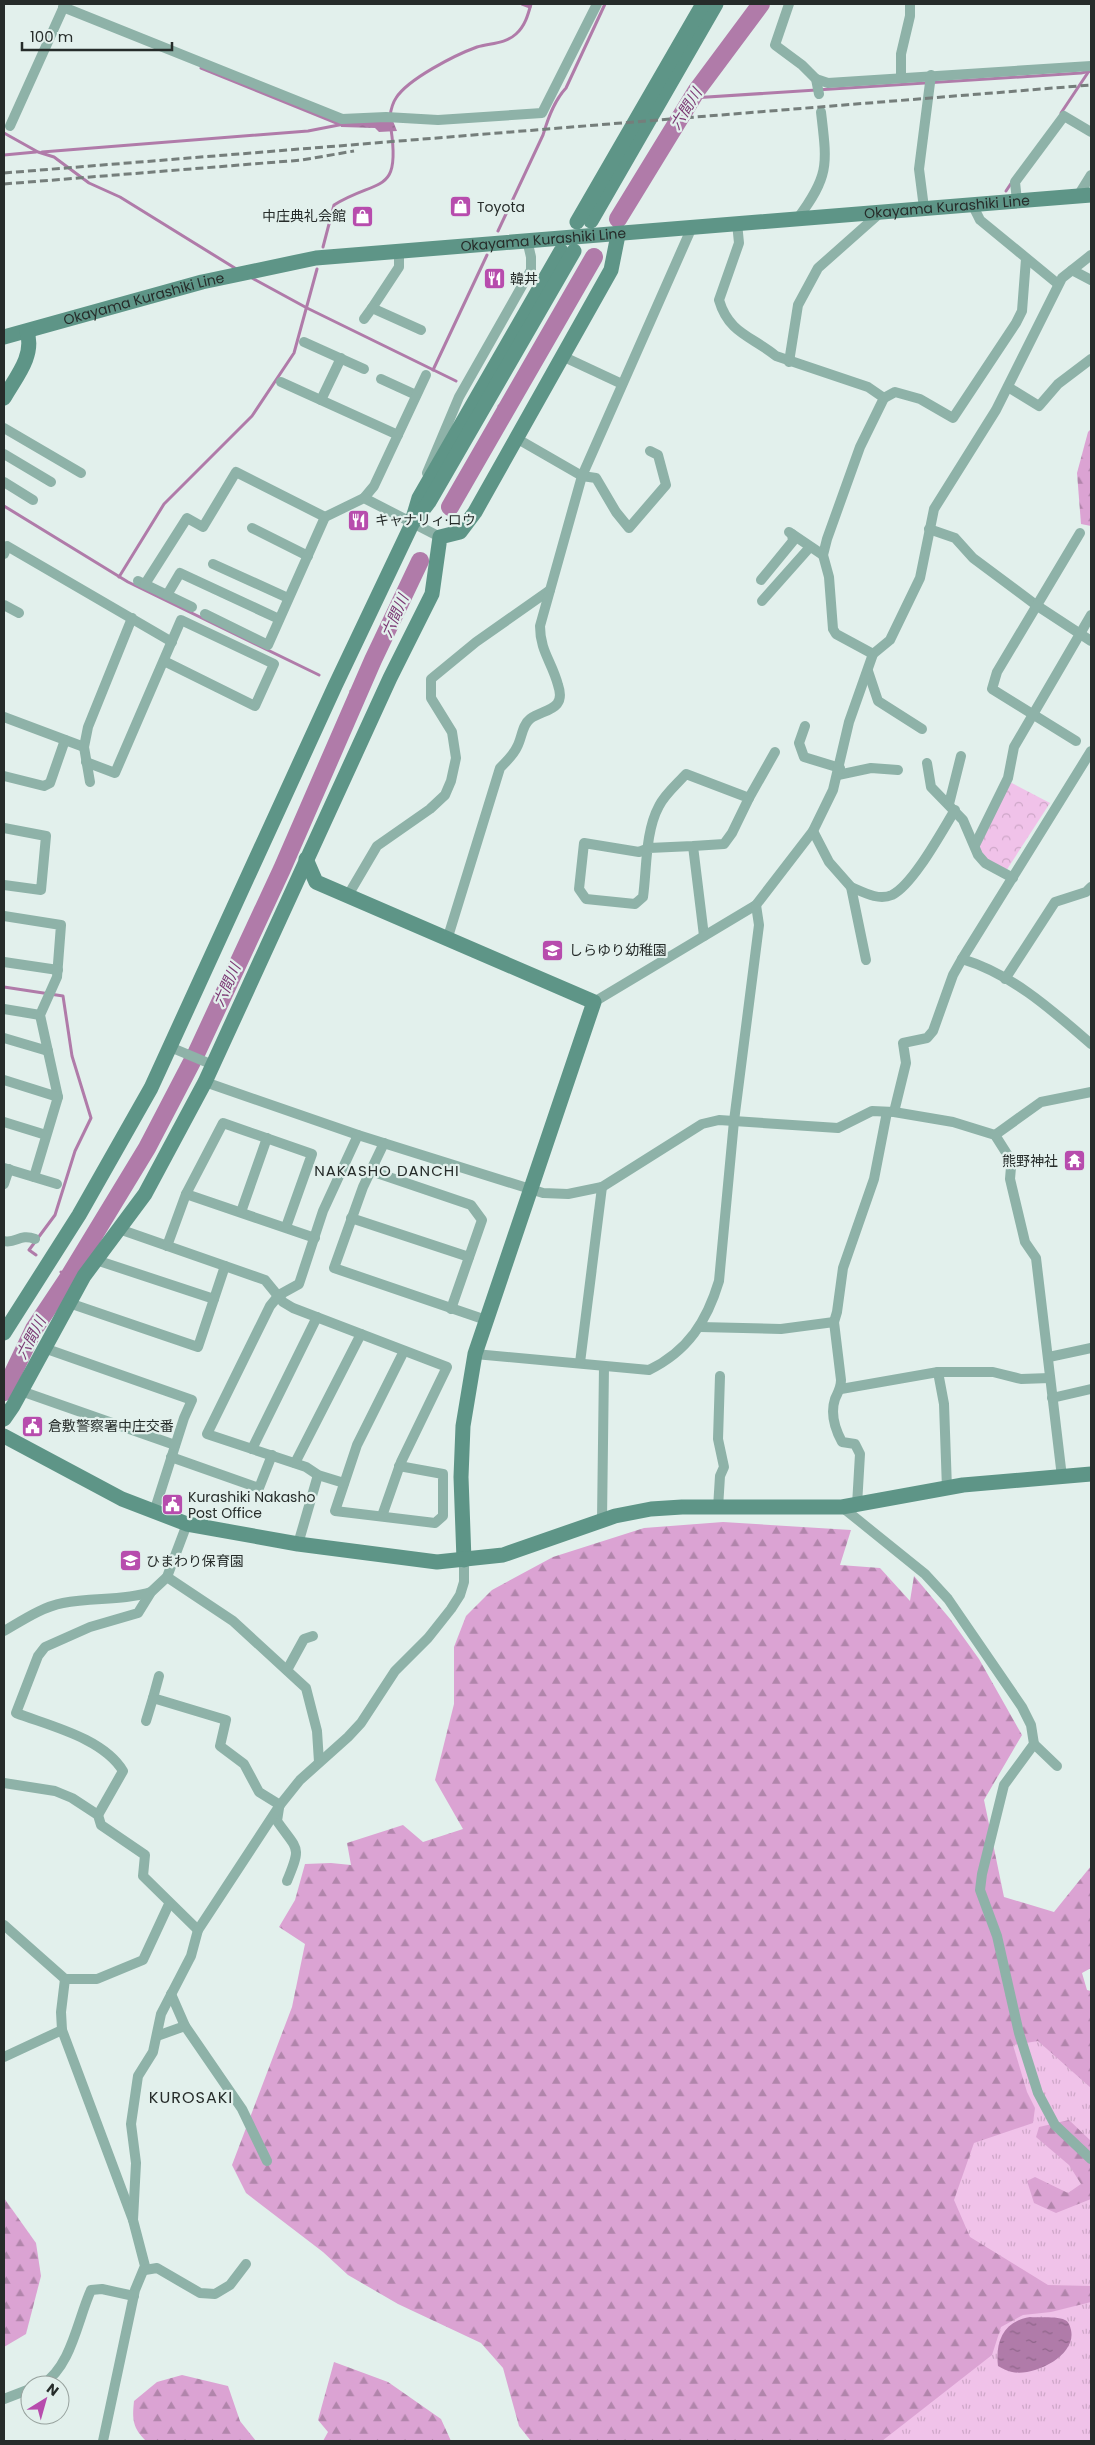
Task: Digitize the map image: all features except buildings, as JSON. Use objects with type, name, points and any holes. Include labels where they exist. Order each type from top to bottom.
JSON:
[{"type":"street","points":[[10,126],[67,7],[342,119],[390,117],[438,120],[542,113],[597,4]]},
{"type":"street","points":[[703,4],[584,222],[716,4]]},
{"type":"street","points":[[790,4],[776,45],[802,65],[818,88],[828,83],[901,78],[930,81],[1090,66]]},
{"type":"street","points":[[901,78],[902,54],[910,16],[910,4]]},
{"type":"street","points":[[924,208],[919,169],[930,81]]},
{"type":"street","points":[[798,218],[821,182],[825,168],[821,112]]},
{"type":"street","points":[[1017,200],[1015,182],[1064,116],[1091,132]]},
{"type":"street","points":[[1085,196],[1091,175]]},
{"type":"street","name":"Okayama Kurashiki Line","points":[[4,337],[233,274],[316,258],[528,240],[618,235],[975,203],[1085,196]]},
{"type":"street","points":[[975,203],[975,210],[980,220],[1058,284]]},
{"type":"street","points":[[789,362],[798,306],[818,268],[880,212]]},
{"type":"street","points":[[737,223],[739,243],[720,290],[719,300],[729,323],[789,362],[868,387],[884,398]]},
{"type":"street","points":[[447,940],[500,768],[517,748],[523,729],[530,719],[554,708],[560,698],[559,686],[540,642],[540,626],[550,590],[582,476],[692,227]]},
{"type":"street","points":[[364,498],[440,537],[460,532],[466,525],[611,270],[618,235]]},
{"type":"street","points":[[4,1333],[111,1161],[170,1047],[335,686],[412,524],[419,498],[458,397],[530,270],[531,257],[528,240]]},
{"type":"street","points":[[364,319],[399,268],[399,250]]},
{"type":"street","points":[[412,524],[429,502],[568,251],[419,498]]},
{"type":"street","points":[[133,2220],[136,2163],[132,2124],[138,2076],[153,2052],[161,2014],[191,1956],[198,1930],[280,1805],[319,1762],[348,1737],[360,1723],[396,1671],[428,1638],[460,1595],[464,1582],[461,1477],[463,1426],[475,1354],[594,1002],[756,905],[813,830],[838,772],[850,722],[873,654],[890,640],[920,578],[934,509],[996,410],[1058,284],[1066,273],[1091,255]]},
{"type":"street","points":[[873,654],[836,634],[833,629],[829,577],[824,555],[840,498],[860,447],[884,398],[895,392],[920,399],[953,418],[1022,311],[1026,259]]},
{"type":"street","points":[[1072,270],[1091,280]]},
{"type":"street","points":[[372,308],[422,330]]},
{"type":"street","points":[[4,398],[25,361],[30,346],[27,332]]},
{"type":"street","points":[[304,342],[364,369]]},
{"type":"street","points":[[562,356],[622,384]]},
{"type":"street","points":[[321,400],[341,358]]},
{"type":"street","points":[[1008,387],[1038,406],[1058,384],[1091,359]]},
{"type":"street","points":[[205,614],[268,645],[325,517],[364,498],[374,486],[426,375]]},
{"type":"street","points":[[381,379],[416,395]]},
{"type":"street","points":[[281,382],[398,435]]},
{"type":"street","points":[[4,428],[81,473]]},
{"type":"street","points":[[516,438],[582,476],[596,478],[616,512],[629,528],[666,485],[658,455],[650,451]]},
{"type":"street","points":[[4,454],[52,482]]},
{"type":"street","points":[[192,607],[141,582],[187,518],[203,527],[236,472],[325,517]]},
{"type":"street","points":[[4,482],[33,500]]},
{"type":"street","points":[[252,528],[308,556]]},
{"type":"street","points":[[929,529],[955,538],[973,558],[1091,641]]},
{"type":"street","points":[[761,580],[793,541],[790,533],[824,555]]},
{"type":"street","points":[[1076,741],[992,688],[997,672],[1080,533]]},
{"type":"street","points":[[4,1419],[69,1303],[96,1260],[145,1194],[205,1082],[208,1063],[432,594],[440,537]]},
{"type":"street","points":[[4,554],[8,546],[172,642]]},
{"type":"street","points":[[762,601],[810,547]]},
{"type":"street","points":[[213,564],[288,598]]},
{"type":"street","points":[[167,595],[180,573],[279,619]]},
{"type":"street","points":[[348,897],[377,846],[430,809],[445,795],[451,781],[456,758],[452,732],[431,698],[431,679],[476,642],[550,590]]},
{"type":"street","points":[[4,605],[20,613]]},
{"type":"street","points":[[974,845],[1008,778],[1014,747],[1091,615]]},
{"type":"street","points":[[90,782],[84,747],[88,727],[132,618]]},
{"type":"street","points":[[86,762],[115,773],[181,620],[274,664],[256,706],[164,661]]},
{"type":"street","points":[[868,671],[878,701],[922,729]]},
{"type":"street","points":[[4,717],[84,747]]},
{"type":"street","points":[[805,726],[799,743],[804,757],[813,762],[838,772],[870,768],[898,770]]},
{"type":"street","points":[[4,776],[44,786],[50,783],[65,740]]},
{"type":"street","points":[[850,1506],[860,1454],[855,1444],[842,1442],[835,1429],[833,1412],[835,1400],[841,1389],[834,1322],[843,1268],[874,1179],[890,1112],[906,1063],[903,1043],[927,1038],[933,1031],[953,975],[962,959],[1091,751]]},
{"type":"street","points":[[749,798],[686,774],[659,804],[654,818],[649,848],[643,897],[635,904],[586,899],[579,889],[584,843],[639,852],[649,848],[724,844],[732,833],[775,752]]},
{"type":"street","points":[[813,830],[829,862],[851,887],[876,897],[892,895],[905,883],[923,860],[952,807],[961,756]]},
{"type":"street","points":[[926,763],[931,787],[963,820],[978,855],[985,863],[1013,878]]},
{"type":"street","points":[[4,828],[46,836],[41,890],[4,885]]},
{"type":"street","points":[[693,846],[704,936]]},
{"type":"street","points":[[306,859],[316,882],[594,1002]]},
{"type":"street","points":[[288,897],[316,882]]},
{"type":"street","points":[[851,887],[866,960]]},
{"type":"street","points":[[1005,979],[1054,902],[1086,892],[1091,887]]},
{"type":"street","points":[[475,1354],[649,1370],[668,1360],[687,1344],[700,1327],[712,1305],[719,1281],[734,1121],[759,925],[756,905]]},
{"type":"street","points":[[4,916],[61,925],[57,977],[40,1014],[58,1097],[34,1177]]},
{"type":"street","points":[[962,959],[1032,994],[1091,1044]]},
{"type":"street","points":[[4,962],[58,970]]},
{"type":"street","points":[[4,1009],[40,1014]]},
{"type":"street","points":[[4,1038],[48,1052]]},
{"type":"street","points":[[170,1047],[208,1063]]},
{"type":"street","points":[[4,1080],[58,1097]]},
{"type":"street","points":[[205,1082],[358,1135],[543,1193],[568,1194],[602,1187],[702,1124],[719,1120],[838,1128],[872,1111],[953,1122],[995,1135],[1007,1154],[1011,1167],[1010,1179],[1025,1242],[1036,1258],[1062,1477]]},
{"type":"street","points":[[995,1135],[1041,1102],[1091,1092]]},
{"type":"street","points":[[4,1122],[46,1135]]},
{"type":"street","points":[[167,1246],[186,1194],[223,1123],[312,1154],[286,1226]]},
{"type":"street","points":[[344,1483],[318,1475],[295,1463],[207,1434],[270,1306],[278,1295],[299,1284],[323,1212],[358,1135]]},
{"type":"street","points":[[241,1212],[267,1138]]},
{"type":"street","points":[[384,1143],[351,1218],[334,1268],[486,1320]]},
{"type":"street","points":[[4,1184],[6,1168],[57,1184]]},
{"type":"street","points":[[371,1171],[472,1205],[482,1220],[452,1309]]},
{"type":"street","points":[[580,1363],[602,1187]]},
{"type":"street","points":[[186,1194],[286,1226],[314,1238]]},
{"type":"street","points":[[351,1218],[469,1257]]},
{"type":"street","points":[[119,1229],[265,1280],[293,1308],[447,1367],[399,1466],[382,1516]]},
{"type":"street","points":[[4,1241],[8,1242],[25,1236],[35,1239]]},
{"type":"street","points":[[96,1260],[214,1300]]},
{"type":"street","points":[[69,1303],[198,1347],[225,1266]]},
{"type":"street","points":[[252,1449],[317,1318]]},
{"type":"street","points":[[700,1327],[781,1329],[834,1322]]},
{"type":"street","points":[[295,1463],[361,1334]]},
{"type":"street","points":[[44,1348],[192,1400],[175,1445],[154,1512]]},
{"type":"street","points":[[1049,1356],[1091,1348]]},
{"type":"street","points":[[399,1466],[443,1474],[442,1516],[435,1523],[335,1510],[357,1444],[404,1351]]},
{"type":"street","points":[[602,1520],[604,1366]]},
{"type":"street","points":[[841,1389],[938,1372],[993,1372],[1021,1379],[1050,1378]]},
{"type":"street","points":[[938,1372],[944,1404],[947,1488]]},
{"type":"street","points":[[718,1508],[720,1476],[724,1467],[718,1439],[720,1376]]},
{"type":"street","points":[[1052,1398],[1091,1389]]},
{"type":"street","points":[[21,1391],[175,1445]]},
{"type":"street","points":[[4,1436],[122,1499],[187,1524],[298,1544],[437,1562],[503,1555],[602,1520],[651,1509],[682,1507],[850,1506],[947,1488],[1016,1479],[1091,1474]]},
{"type":"street","points":[[171,1458],[259,1488],[272,1455]]},
{"type":"street","points":[[298,1544],[318,1475]]},
{"type":"street","points":[[850,1506],[926,1574],[948,1599],[1022,1707],[1031,1725],[1034,1744],[1057,1766]]},
{"type":"street","points":[[98,1816],[123,1771],[117,1762],[82,1737],[16,1713],[38,1656],[45,1647],[90,1627],[138,1613],[152,1592],[168,1577],[187,1524]]},
{"type":"street","points":[[168,1577],[233,1621],[306,1688],[317,1730],[319,1762]]},
{"type":"street","points":[[4,1631],[40,1611],[62,1603],[133,1598],[152,1592]]},
{"type":"street","points":[[287,1670],[304,1639],[313,1636]]},
{"type":"street","points":[[146,1722],[159,1676]]},
{"type":"street","points":[[153,1698],[226,1720],[220,1746],[244,1764],[259,1792],[280,1805]]},
{"type":"street","points":[[1034,1744],[1004,1785],[982,1874],[980,1890],[997,1936],[1019,2033],[1038,2093],[1055,2125],[1091,2159]]},
{"type":"street","points":[[4,1782],[55,1791],[72,1798],[98,1816],[101,1824],[145,1854],[143,1876],[169,1904],[198,1930]]},
{"type":"street","points":[[280,1805],[277,1821],[296,1845],[298,1856],[287,1881]]},
{"type":"street","points":[[4,1925],[65,1979],[97,1979],[143,1960],[169,1904]]},
{"type":"street","points":[[65,1979],[61,2012],[62,2030],[133,2220],[145,2270],[134,2296],[103,2441]]},
{"type":"street","points":[[171,1994],[185,2026],[242,2109],[267,2161]]},
{"type":"street","points":[[157,2036],[185,2026]]},
{"type":"street","points":[[4,2057],[62,2030]]},
{"type":"street","points":[[145,2270],[157,2268],[200,2293],[215,2294],[230,2285],[246,2264]]},
{"type":"street","points":[[55,2375],[75,2336],[91,2290],[102,2289],[134,2296]]},
{"type":"street","points":[[4,2399],[20,2393]]},
{"type":"green space","points":[[1091,429],[1091,526],[1081,524],[1077,473],[1088,432]]},
{"type":"green space","points":[[1006,780],[1050,803],[1006,871],[987,862],[976,846]]},
{"type":"green space","points":[[723,1522],[851,1530],[840,1565],[880,1568],[910,1601],[914,1576],[951,1620],[979,1659],[1022,1735],[984,1800],[1004,1897],[1054,1912],[1091,1866],[1091,1968],[1082,1973],[1087,1990],[1091,1991],[1091,2088],[1038,2041],[1013,2045],[1027,2092],[1035,2108],[1033,2123],[974,2143],[954,2200],[970,2237],[1048,2285],[1091,2286],[1091,2302],[1051,2312],[1023,2315],[1001,2327],[992,2355],[882,2441],[531,2441],[519,2426],[503,2368],[481,2343],[398,2304],[348,2275],[323,2252],[246,2193],[232,2165],[292,2007],[305,1944],[279,1927],[295,1900],[305,1864],[331,1863],[351,1865],[347,1843],[403,1825],[423,1842],[463,1829],[435,1780],[454,1704],[454,1647],[466,1616],[492,1590],[553,1557],[644,1528]]},
{"type":"green space","points":[[1039,2037],[1091,2084],[1091,2287],[1048,2287],[967,2239],[951,2200],[1009,2042]]},
{"type":"green space","points":[[1069,2120],[1091,2141],[1091,2199],[1056,2213],[1034,2203],[1027,2181],[1035,2177],[1068,2193],[1081,2184],[1069,2165],[1036,2137],[1039,2127]]},
{"type":"green space","points":[[4,2198],[36,2243],[41,2276],[26,2334],[4,2347]]},
{"type":"green space","points":[[1091,2301],[1091,2441],[880,2441],[1000,2326],[1022,2314]]},
{"type":"green space","points":[[334,2362],[388,2382],[441,2419],[451,2441],[323,2441],[328,2432],[318,2420]]},
{"type":"green space","points":[[182,2375],[228,2386],[240,2421],[256,2441],[146,2441],[138,2432],[134,2423],[134,2401],[157,2382]]},
{"type":"water","points":[[393,121],[397,131],[379,132],[375,128],[341,127],[340,122]]},
{"type":"water","points":[[1030,2317],[1058,2318],[1066,2321],[1071,2330],[1071,2339],[1067,2348],[1052,2363],[1031,2371],[1012,2372],[998,2366],[998,2348],[1003,2334],[1014,2323]]},
{"type":"waterway","points":[[522,4],[530,7]]},
{"type":"waterway","points":[[390,116],[396,98],[421,76],[477,47],[502,41],[516,34],[524,24],[531,4]]},
{"type":"waterway","points":[[498,231],[543,135],[552,110],[566,88],[605,4]]},
{"type":"waterway","name":"六間川","points":[[618,219],[697,90],[761,4]]},
{"type":"waterway","points":[[201,68],[339,124]]},
{"type":"waterway","points":[[1061,113],[1089,71]]},
{"type":"waterway","points":[[692,98],[1091,71]]},
{"type":"waterway","points":[[42,152],[308,131],[344,124]]},
{"type":"waterway","points":[[323,247],[334,205],[374,187],[389,175],[393,150],[391,129]]},
{"type":"waterway","points":[[4,133],[38,152],[54,157],[89,183],[120,197],[238,270]]},
{"type":"waterway","points":[[4,155],[36,152]]},
{"type":"waterway","points":[[1006,191],[1012,182]]},
{"type":"waterway","points":[[433,370],[487,255]]},
{"type":"waterway","name":"六間川","points":[[450,507],[594,257]]},
{"type":"waterway","points":[[119,577],[164,504],[252,416],[294,353],[317,269]]},
{"type":"waterway","points":[[252,278],[307,308],[456,381]]},
{"type":"waterway","name":"六間川","points":[[499,406],[506,410]]},
{"type":"waterway","points":[[4,506],[128,582],[319,675]]},
{"type":"waterway","name":"六間川","points":[[4,1392],[34,1329],[68,1278],[147,1148],[196,1054],[282,869],[373,660],[420,561]]},
{"type":"waterway","name":"六間川","points":[[351,691],[358,694]]},
{"type":"waterway","points":[[4,987],[63,996],[72,1056],[91,1118],[75,1151],[55,1215],[29,1250],[36,1255]]},
{"type":"waterway","points":[[61,1272],[68,1278]]},
{"type":"railway","points":[[4,173],[1091,85]]},
{"type":"railway","points":[[4,184],[302,160],[354,151]]},
{"type":"place","name":"Toyota","points":[[461,207]]},
{"type":"place","name":"中庄典礼会館","points":[[362,216]]},
{"type":"place","name":"韓丼","points":[[494,279]]},
{"type":"place","name":"キャナリィ·ロウ","points":[[359,520]]},
{"type":"place","name":"しらゆり幼稚園","points":[[553,950]]},
{"type":"place","name":"熊野神社","points":[[1074,1161]]},
{"type":"place","name":"倉敷警察署中庄交番","points":[[32,1426]]},
{"type":"place","name":"Kurashiki Nakasho Post Office","points":[[172,1505]]},
{"type":"place","name":"ひまわり保育園","points":[[130,1561]]},
{"type":"district","name":"NAKASHO DANCHI","points":[[387,1171]]},
{"type":"district","name":"KUROSAKI","points":[[191,2097]]}]
